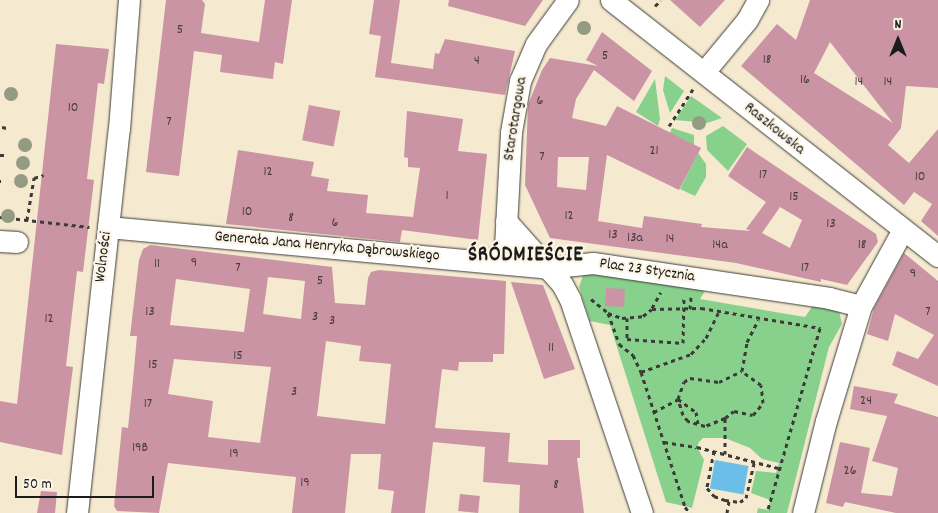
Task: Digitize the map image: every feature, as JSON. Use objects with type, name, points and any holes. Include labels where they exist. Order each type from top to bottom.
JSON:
[{"type":"street","name":"Wolności","points":[[77,513],[99,227],[129,0]]},
{"type":"street","name":"Starotargowa","points":[[487,261],[503,251],[511,132],[520,81],[536,44],[568,0]]},
{"type":"street","name":"Raszkowska","points":[[611,0],[902,231],[938,256]]},
{"type":"street","points":[[704,72],[747,20],[758,0]]},
{"type":"street","points":[[506,221],[562,284],[570,299],[642,513]]},
{"type":"street","name":"Generała Jana Henryka Dąbrowskiego","points":[[99,227],[487,261],[546,268]]},
{"type":"street","points":[[803,513],[826,421],[861,306],[902,231]]},
{"type":"street","name":"Plac 23 Stycznia","points":[[546,268],[593,263],[829,298],[861,306]]},
{"type":"path","points":[[655,6],[661,0]]},
{"type":"path","points":[[669,126],[704,72]]},
{"type":"path","points":[[27,220],[34,178],[44,175]]},
{"type":"path","points":[[0,217],[99,227]]},
{"type":"path","points":[[585,294],[608,313],[627,318],[643,316],[652,309],[662,287],[669,289]]},
{"type":"path","points":[[627,318],[627,339],[683,343],[685,308],[682,290]]},
{"type":"path","points":[[652,309],[685,308],[820,328],[778,468],[767,513]]},
{"type":"path","points":[[608,313],[619,344],[633,355],[641,372],[685,507],[690,513]]},
{"type":"path","points":[[641,372],[691,354],[706,338],[718,313]]},
{"type":"path","points":[[742,371],[747,342],[758,320]]},
{"type":"path","points":[[742,371],[761,385],[763,402],[753,415],[734,411],[715,424],[698,424],[683,415],[678,399],[684,382],[690,378],[719,382],[742,371]]},
{"type":"path","points":[[654,412],[664,404],[678,399]]},
{"type":"path","points":[[678,399],[696,412],[698,424]]},
{"type":"path","points":[[725,418],[725,454]]},
{"type":"path","points":[[664,442],[714,451],[778,468]]},
{"type":"path","points":[[714,451],[707,488],[714,496],[729,501],[746,498],[754,462]]},
{"type":"path","points":[[727,513],[729,501]]},
{"type":"green space","points":[[665,76],[684,91],[670,113],[663,90]]},
{"type":"green space","points":[[655,79],[660,119],[658,126],[636,112]]},
{"type":"green space","points":[[691,96],[722,118],[707,123],[675,120]]},
{"type":"green space","points":[[723,126],[747,144],[728,171],[707,150],[706,136]]},
{"type":"green space","points":[[672,128],[694,135],[694,145],[669,135]]},
{"type":"green space","points":[[698,153],[706,164],[706,177],[695,196],[680,189]]},
{"type":"green space","points":[[584,272],[708,286],[700,299],[805,317],[814,304],[839,311],[842,324],[829,347],[787,513],[757,513],[758,508],[768,510],[770,500],[751,493],[756,471],[776,473],[779,463],[762,459],[750,448],[725,438],[703,438],[699,442],[697,447],[704,460],[692,508],[666,502],[610,325],[590,321],[579,287]]},
{"type":"water","points":[[715,460],[748,466],[743,494],[710,489]]},
{"type":"building","points":[[166,0],[202,0],[205,4],[201,33],[259,42],[265,0],[292,0],[283,64],[275,62],[273,79],[220,72],[222,55],[194,51],[179,176],[146,172]]},
{"type":"building","points":[[374,0],[400,0],[391,63],[433,69],[435,53],[439,54],[445,39],[515,51],[505,95],[375,77],[381,36],[369,34]]},
{"type":"building","points":[[449,0],[543,0],[525,26],[448,6]]},
{"type":"building","points":[[670,0],[725,0],[700,27]]},
{"type":"building","points":[[810,0],[938,0],[938,88],[906,86],[901,128],[888,145],[909,163],[938,129],[938,236],[921,221],[932,204],[914,192],[904,205],[741,66],[777,24],[796,40]],"holes":[[[830,42],[893,123],[814,73]]]},
{"type":"building","points":[[602,32],[652,71],[634,101],[594,70],[576,99],[572,118],[606,126],[617,106],[701,148],[679,190],[607,155],[598,221],[642,228],[644,216],[702,224],[701,227],[751,231],[746,229],[766,202],[728,176],[747,147],[876,234],[878,242],[847,285],[821,279],[821,282],[736,263],[550,238],[525,185],[528,105],[542,70],[550,58],[598,66],[586,60]],"holes":[[[558,157],[589,157],[586,190],[557,187]],[[780,207],[802,220],[790,248],[762,233]]]},
{"type":"building","points":[[56,44],[109,49],[104,84],[98,83],[87,179],[94,180],[83,272],[77,271],[66,366],[73,367],[62,455],[0,442],[0,401],[17,404]]},
{"type":"building","points":[[309,105],[340,111],[334,146],[302,140]]},
{"type":"building","points":[[407,111],[463,119],[458,151],[487,154],[478,240],[402,230],[400,242],[226,224],[238,150],[314,162],[311,176],[329,179],[327,191],[368,195],[366,213],[413,217],[420,168],[408,167],[408,158],[404,157]]},
{"type":"building","points":[[150,245],[332,267],[335,303],[365,305],[368,278],[371,272],[379,270],[506,281],[504,354],[493,354],[493,362],[459,362],[458,371],[442,369],[435,428],[510,433],[508,462],[548,465],[548,440],[580,440],[580,458],[577,458],[584,513],[519,513],[520,485],[483,482],[485,447],[433,442],[425,513],[391,513],[394,491],[378,489],[381,454],[351,454],[345,513],[292,513],[296,477],[168,463],[159,513],[117,511],[114,506],[122,427],[128,428],[137,336],[130,336],[139,260],[143,249]],"holes":[[[268,277],[305,281],[301,319],[263,314]],[[176,279],[250,289],[244,332],[170,325]],[[326,341],[361,346],[359,361],[391,364],[385,424],[317,416]],[[174,359],[271,367],[260,443],[208,437],[213,401],[168,394]]]},
{"type":"building","points":[[904,253],[938,281],[938,386],[892,365],[897,351],[918,359],[934,335],[895,314],[888,341],[867,334],[874,308]]},
{"type":"building","points":[[511,282],[543,285],[575,369],[544,379]]},
{"type":"building","points":[[606,288],[625,289],[624,307],[605,306]]},
{"type":"building","points":[[854,386],[898,394],[894,403],[938,417],[938,513],[896,513],[845,502],[843,507],[826,503],[840,442],[870,448],[861,493],[892,496],[898,468],[872,461],[887,416],[850,409]]},
{"type":"building","points":[[41,491],[57,492],[55,513],[37,513]]},
{"type":"building","points":[[460,494],[480,496],[478,513],[458,511]]},
{"type":"district","name":"ŚRÓDMIEŚCIE","points":[[526,256]]}]
